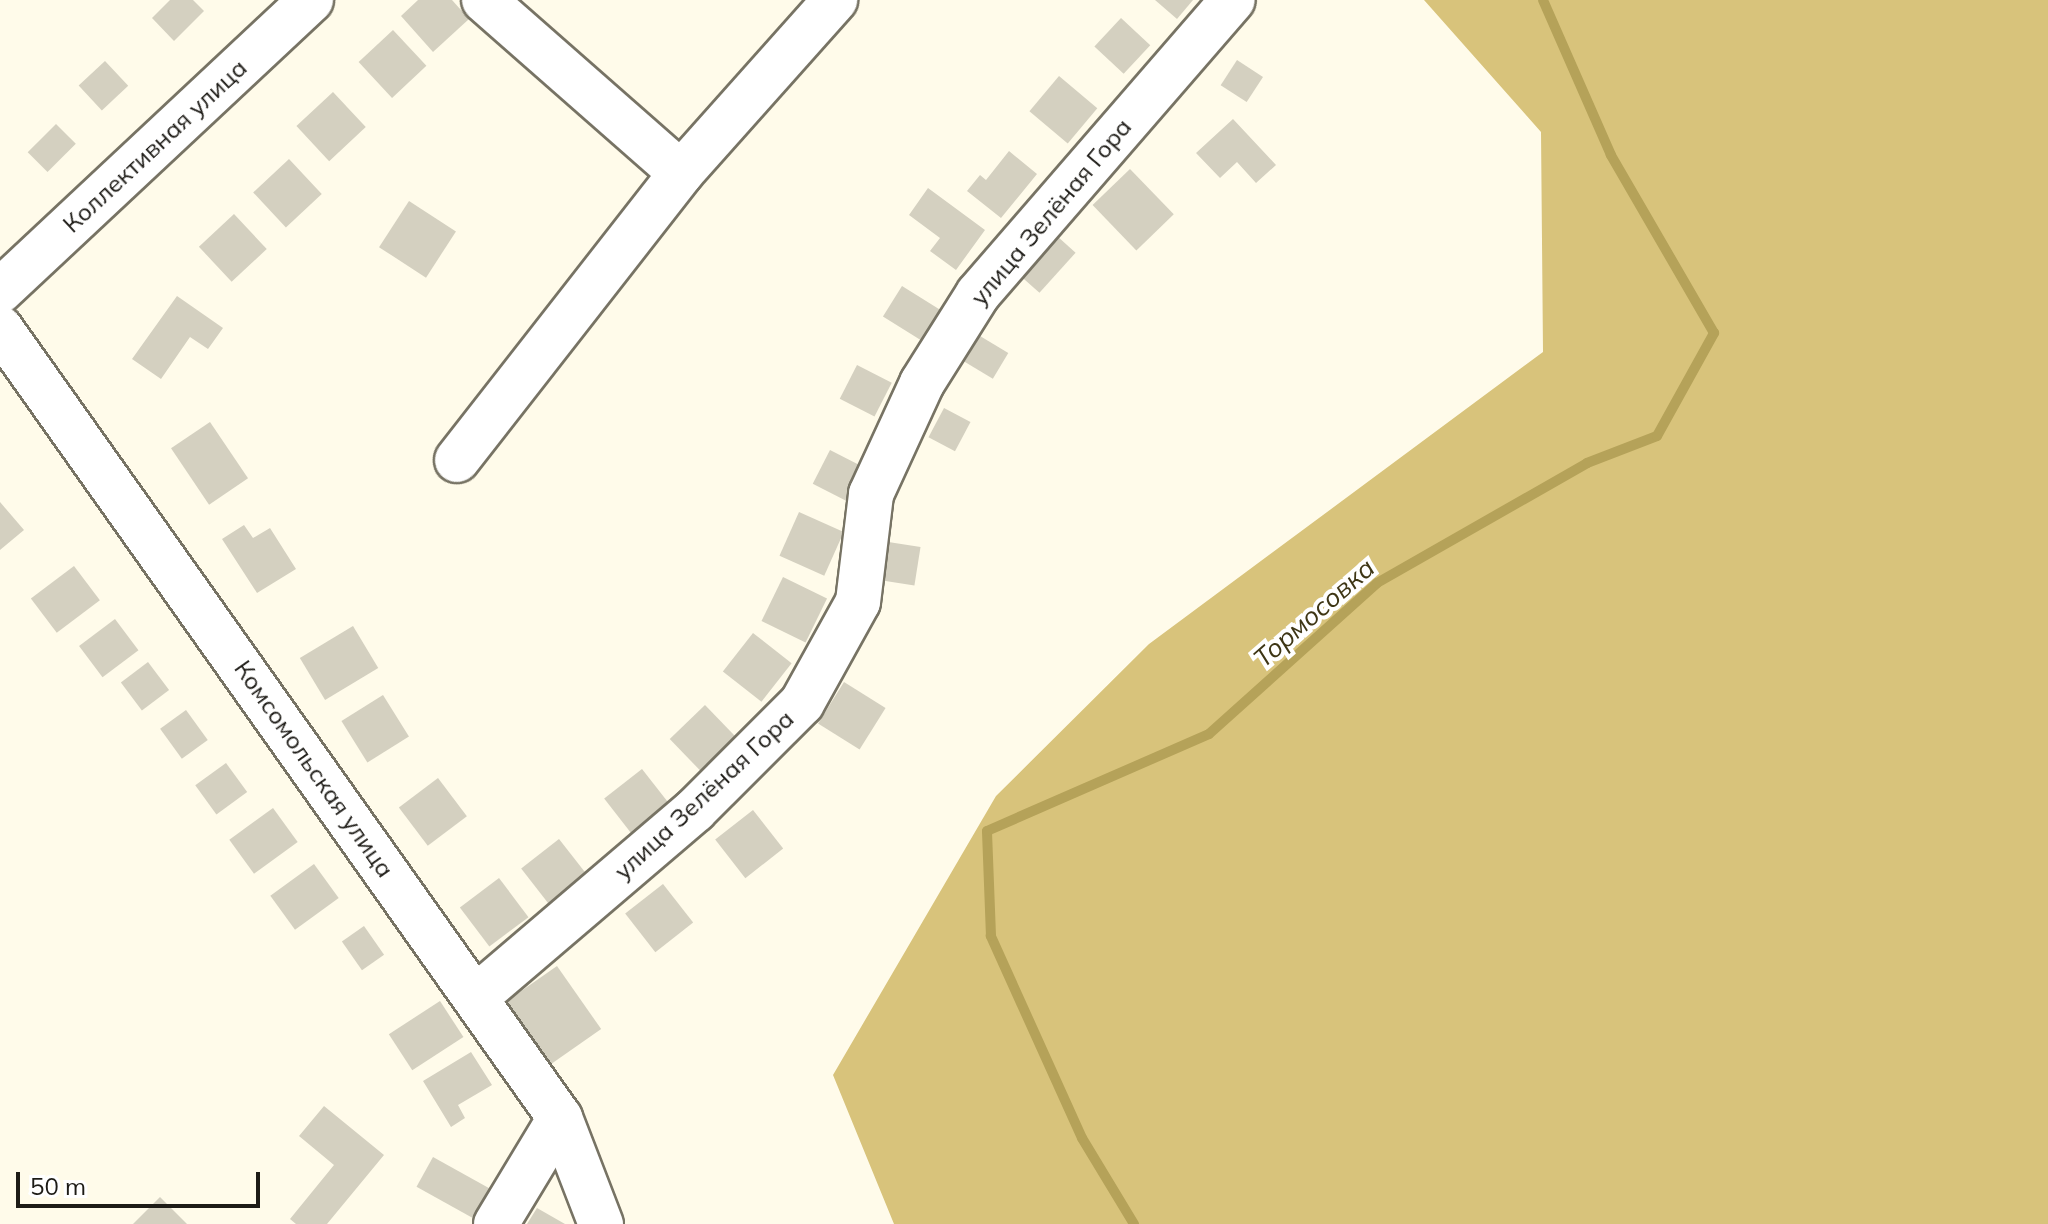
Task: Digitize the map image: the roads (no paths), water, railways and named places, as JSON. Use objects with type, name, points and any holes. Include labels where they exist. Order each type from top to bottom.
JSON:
[{"type":"street","name":"Коллективная улица","points":[[0,291],[311,0]]},
{"type":"street","points":[[484,0],[681,173]]},
{"type":"street","points":[[457,460],[681,173],[835,0]]},
{"type":"street","name":"улица Зелёная Гора","points":[[476,997],[695,810],[802,703],[858,602],[871,494],[922,383],[978,294],[1233,0]]},
{"type":"street","name":"Комсомольская улица","points":[[0,328],[560,1118],[601,1224]]},
{"type":"street","points":[[496,1224],[560,1118]]},
{"type":"waterway","name":"Тормосовка","points":[[1134,1224],[1082,1138],[991,936],[987,831],[1209,734],[1377,583],[1587,463],[1657,436],[1714,333],[1611,155],[1543,0]]}]
